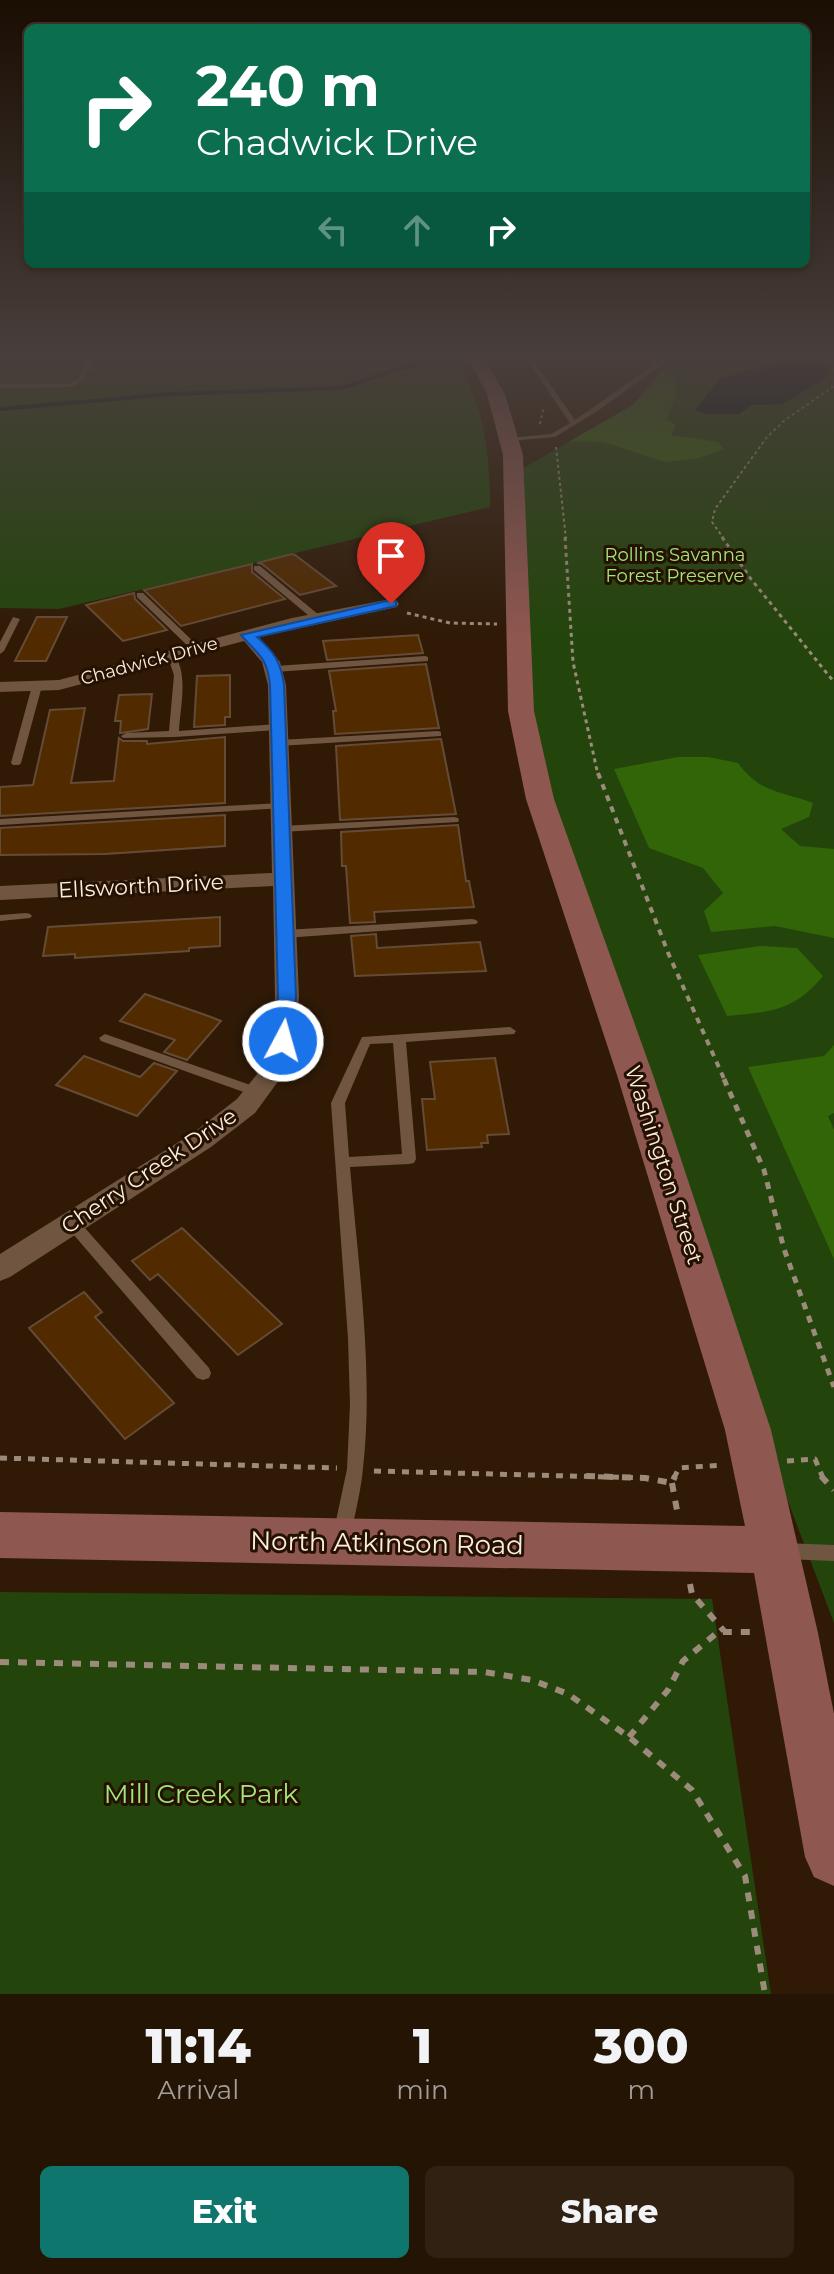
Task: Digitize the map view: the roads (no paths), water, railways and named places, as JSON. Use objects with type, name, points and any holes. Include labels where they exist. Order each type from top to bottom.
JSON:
[{"type":"main road","name":"Washington Street","points":[[510,450],[521,711],[540,799],[635,1075],[748,1430],[834,1857]]},
{"type":"main road","name":"North Atkinson Road","points":[[0,1535],[773,1550]]},
{"type":"street","name":"Chadwick Drive","points":[[0,687],[59,685],[247,635],[391,604]]},
{"type":"street","points":[[247,635],[268,654],[275,669]]},
{"type":"street","name":"Cherry Creek Drive","points":[[0,1269],[202,1140],[246,1106],[269,1076],[283,1041],[287,997],[275,669]]},
{"type":"street","name":"Ellsworth Drive","points":[[1,895],[282,879]]},
{"type":"lane","points":[[257,568],[317,618]]},
{"type":"lane","points":[[140,595],[196,649]]},
{"type":"lane","points":[[0,651],[16,619]]},
{"type":"lane","points":[[171,655],[178,675],[174,734]]},
{"type":"lane","points":[[275,669],[425,659]]},
{"type":"lane","points":[[16,763],[37,686]]},
{"type":"lane","points":[[126,736],[438,734]]},
{"type":"lane","points":[[0,822],[281,818],[454,820]]},
{"type":"lane","points":[[0,918],[26,916]]},
{"type":"lane","points":[[285,934],[472,922]]},
{"type":"lane","points":[[341,1542],[355,1469],[358,1405],[338,1103],[366,1040],[510,1031]]},
{"type":"lane","points":[[105,1038],[257,1092]]},
{"type":"lane","points":[[343,1162],[409,1159],[399,1038]]},
{"type":"lane","points":[[72,1223],[203,1373]]},
{"type":"lane","points":[[773,1550],[834,1553]]},
{"type":"park label","name":"Rollins Savanna Forest Preserve","points":[[675,565]]},
{"type":"park label","name":"Mill Creek Park","points":[[201,1794]]}]
